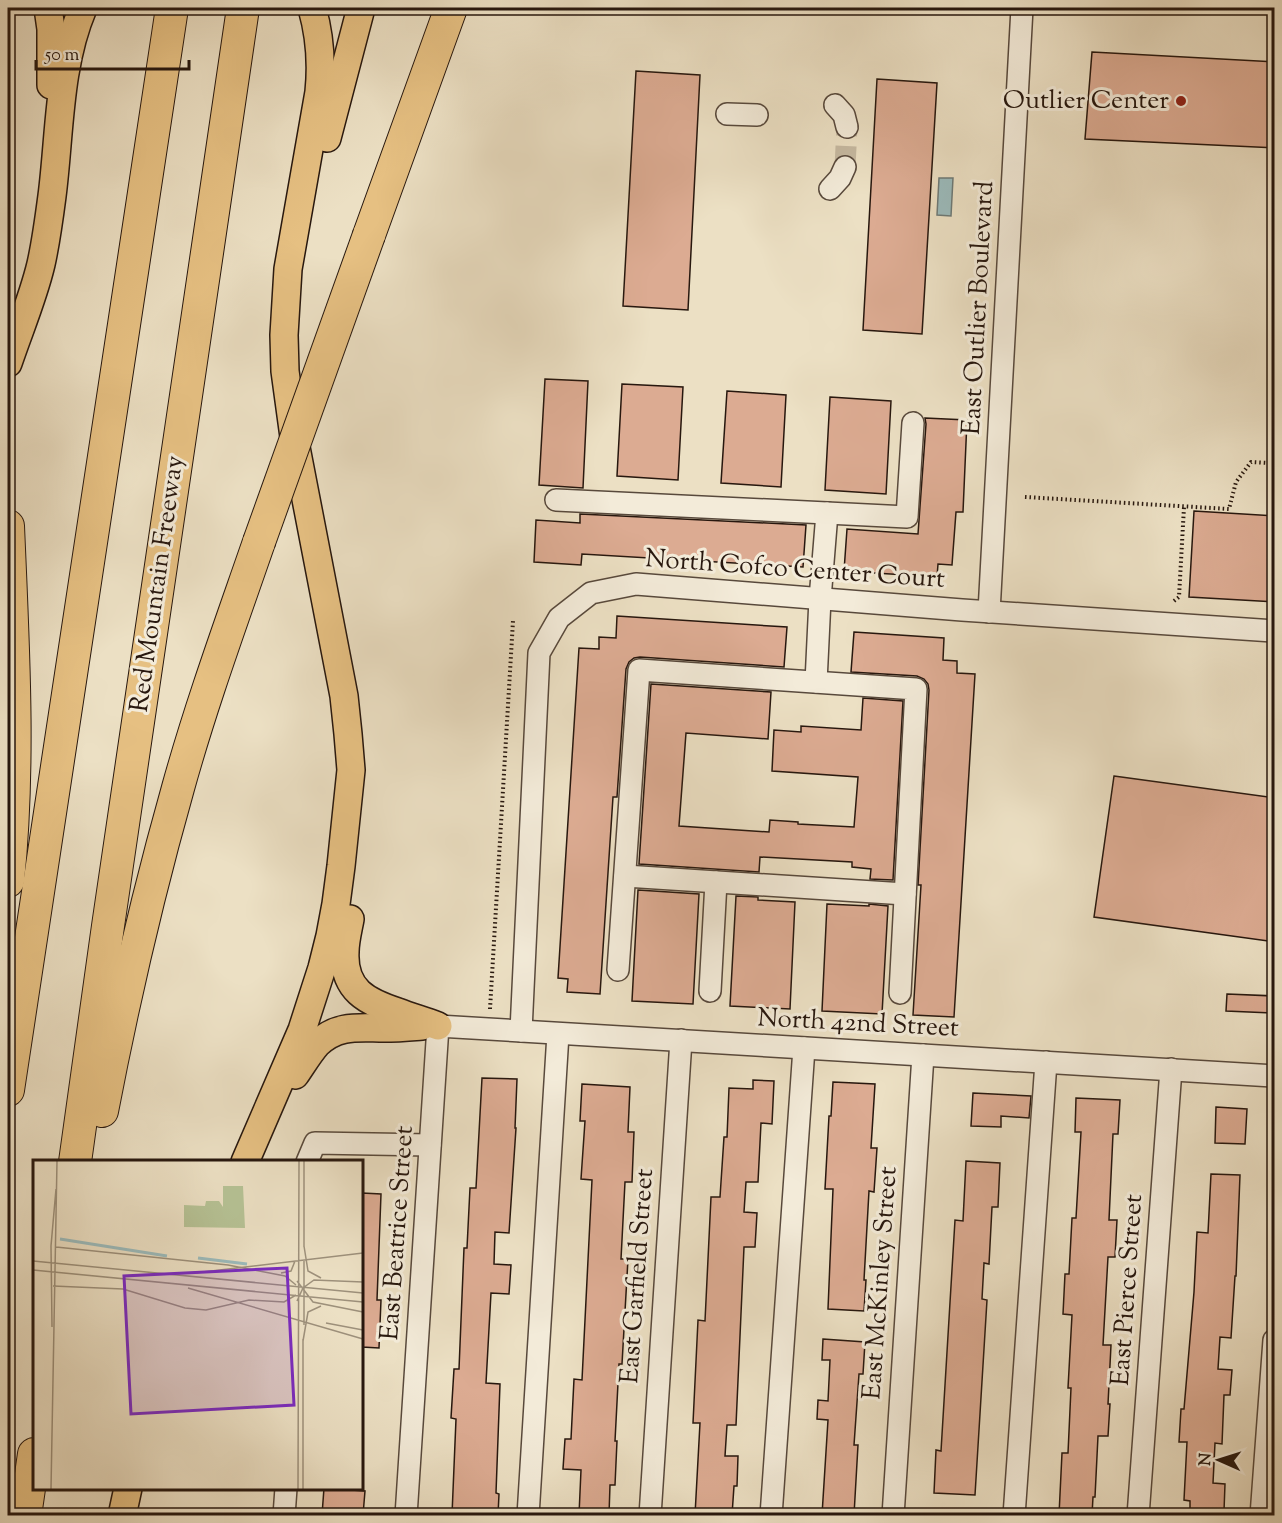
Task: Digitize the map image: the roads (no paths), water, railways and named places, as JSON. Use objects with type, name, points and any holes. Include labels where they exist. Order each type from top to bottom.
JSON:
[{"type":"highway","points":[[369,235],[431,8]]},
{"type":"highway","points":[[92,1160],[124,1002],[178,785],[225,638],[451,8]]},
{"type":"highway","points":[[8,1090],[171,12]]},
{"type":"highway","name":"Red Mountain Freeway","points":[[75,1160],[242,14]]},
{"type":"highway","points":[[8,526],[14,760],[8,881]]},
{"type":"highway","points":[[25,1515],[33,1461]]},
{"type":"main road","points":[[48,8],[51,29],[53,194]]},
{"type":"main road","points":[[8,363],[41,265],[53,194],[68,57],[78,18],[83,8]]},
{"type":"main road","points":[[312,8],[319,38],[321,74],[288,269],[284,335],[285,370],[289,405],[342,686],[348,734],[359,861],[344,952],[347,972],[357,991],[372,1003],[438,1026]]},
{"type":"main road","points":[[288,269],[333,115],[361,8]]},
{"type":"main road","points":[[244,1160],[302,1030],[322,968],[336,904],[351,770]]},
{"type":"main road","points":[[261,1126],[316,1045],[332,1033],[350,1028],[438,1026]]},
{"type":"main road","points":[[122,1515],[128,1490]]},
{"type":"street","name":"East Outlier Boulevard","points":[[989,612],[1022,8]]},
{"type":"street","points":[[835,105],[844,115],[847,127]]},
{"type":"street","points":[[727,114],[757,115]]},
{"type":"street","points":[[830,189],[840,178],[845,167]]},
{"type":"street","points":[[556,500],[907,517],[913,423]]},
{"type":"street","points":[[816,682],[827,513]]},
{"type":"street","name":"North Cofco Center Court","points":[[521,1031],[539,653],[559,618],[591,593],[636,584],[989,612],[1275,631]]},
{"type":"street","points":[[618,970],[639,670],[916,690],[900,993]]},
{"type":"street","points":[[625,876],[905,894]]},
{"type":"street","points":[[710,991],[716,882]]},
{"type":"street","name":"North 42nd Street","points":[[438,1026],[1275,1076]]},
{"type":"street","name":"East Beatrice Street","points":[[406,1515],[438,1026]]},
{"type":"street","points":[[528,1515],[558,1034]]},
{"type":"street","name":"East Garfield Street","points":[[650,1515],[681,1040]]},
{"type":"street","points":[[771,1515],[804,1048]]},
{"type":"street","name":"East McKinley Street","points":[[893,1515],[922,1055]]},
{"type":"street","points":[[1014,1515],[1046,1062]]},
{"type":"street","name":"East Pierce Street","points":[[1138,1515],[1171,1069]]},
{"type":"street","points":[[307,1160],[315,1143],[430,1145]]},
{"type":"street","points":[[1261,1515],[1275,1340]]},
{"type":"street","points":[[284,1515],[286,1490]]},
{"type":"water","points":[[939,178],[953,178],[951,216],[937,215]]},
{"type":"tunnel","points":[[845,167],[847,127]]},
{"type":"place","name":"Outlier Center","points":[[1181,101]]}]
